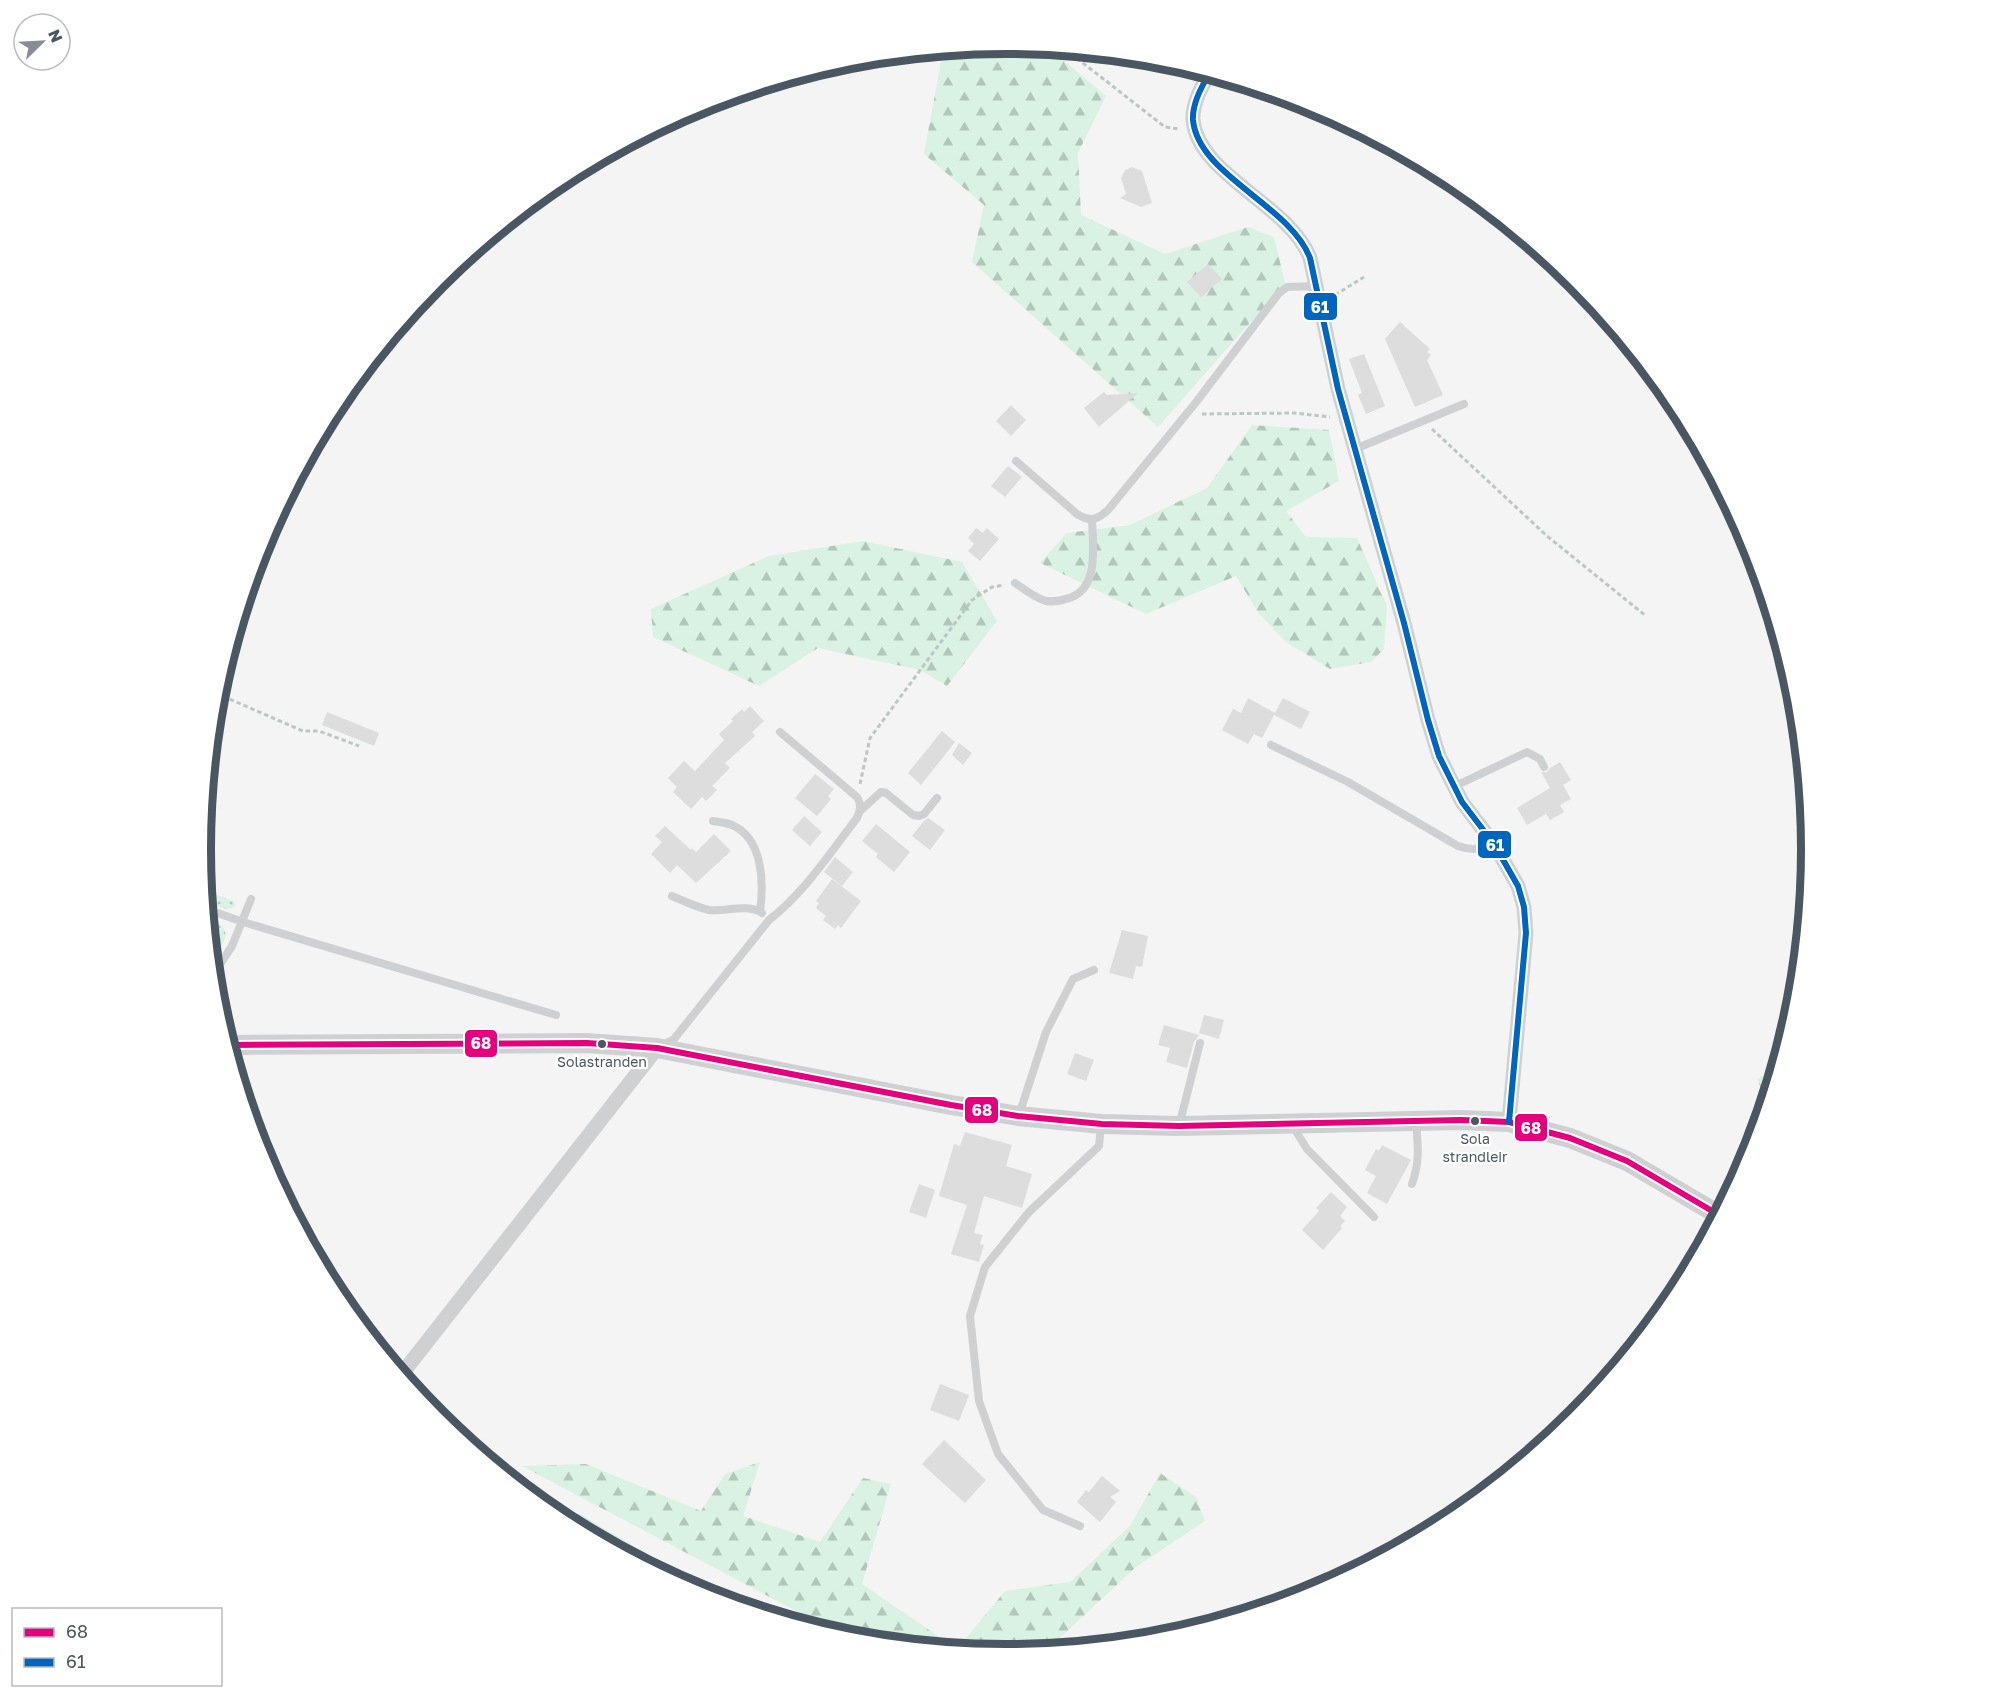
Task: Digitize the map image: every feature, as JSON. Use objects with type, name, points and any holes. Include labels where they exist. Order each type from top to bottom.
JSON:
[{"type":"street","points":[[1207,80],[1196,101],[1193,118],[1196,133],[1205,150],[1294,230],[1305,243],[1338,389],[1439,756],[1462,802],[1494,844],[1518,886],[1524,907],[1526,933],[1509,1122]]},
{"type":"street","points":[[236,1045],[587,1043],[657,1048],[951,1105],[1018,1116],[1102,1124],[1179,1126],[1416,1121],[1509,1122],[1570,1138],[1627,1161],[1713,1212]]},
{"type":"street","points":[[405,1370],[657,1048]]},
{"type":"lane","points":[[1016,461],[1077,514],[1085,519],[1099,518],[1185,415],[1279,293],[1287,287],[1316,286]]},
{"type":"lane","points":[[1355,449],[1464,404]]},
{"type":"lane","points":[[1015,583],[1044,600],[1056,602],[1072,598],[1082,592],[1089,583],[1092,567],[1092,520]]},
{"type":"lane","points":[[657,1048],[674,1039],[769,920],[785,906],[822,864],[857,819],[860,802],[857,797],[780,732]]},
{"type":"lane","points":[[1271,745],[1348,782],[1458,846],[1469,850],[1494,844]]},
{"type":"lane","points":[[1453,787],[1527,752],[1540,759],[1544,767]]},
{"type":"lane","points":[[860,811],[881,792],[886,793],[913,815],[919,816],[924,814],[937,798]]},
{"type":"lane","points":[[713,821],[732,825],[742,832],[757,855],[763,891],[760,911]]},
{"type":"lane","points":[[672,896],[708,909],[760,911],[769,920]]},
{"type":"lane","points":[[220,965],[232,946],[251,899]]},
{"type":"lane","points":[[214,912],[556,1016]]},
{"type":"lane","points":[[1018,1116],[1046,1032],[1073,979],[1094,970]]},
{"type":"lane","points":[[1179,1126],[1200,1044]]},
{"type":"lane","points":[[1412,1185],[1418,1167],[1419,1152],[1416,1121]]},
{"type":"lane","points":[[1080,1526],[1043,1510],[998,1454],[979,1401],[970,1316],[985,1267],[1029,1212],[1099,1146],[1102,1124]]},
{"type":"lane","points":[[1291,1124],[1306,1149],[1374,1217]]},
{"type":"path","points":[[1076,58],[1165,127],[1196,133]]},
{"type":"path","points":[[1321,310],[1336,294],[1365,277]]},
{"type":"path","points":[[1185,415],[1294,413],[1321,416]]},
{"type":"path","points":[[1423,421],[1547,536],[1646,616]]},
{"type":"path","points":[[857,797],[870,738],[958,618],[972,600],[992,587],[1015,583]]},
{"type":"path","points":[[226,697],[303,731],[319,731],[359,746]]},
{"type":"green space","points":[[1006,54],[1059,56],[1106,96],[1078,153],[1081,215],[1165,254],[1248,227],[1274,237],[1285,283],[1158,427],[972,262],[984,205],[924,154],[942,57]]},
{"type":"green space","points":[[1252,425],[1329,430],[1339,481],[1286,511],[1306,537],[1357,538],[1387,606],[1384,649],[1371,662],[1330,669],[1286,642],[1259,614],[1236,576],[1146,614],[1040,563],[1067,533],[1130,525],[1207,488]]},
{"type":"green space","points":[[863,541],[962,562],[997,621],[947,686],[920,670],[818,648],[759,686],[653,637],[651,609],[769,556]]},
{"type":"green space","points":[[213,894],[234,901],[236,906],[227,909],[213,905]]},
{"type":"green space","points":[[215,922],[225,931],[223,942],[218,951]]},
{"type":"green space","points":[[1769,1073],[1763,1092],[1757,1079]]},
{"type":"green space","points":[[760,1462],[743,1516],[820,1542],[863,1478],[891,1484],[862,1584],[946,1641],[851,1629],[813,1620],[522,1466],[586,1464],[701,1511],[725,1474]]},
{"type":"green space","points":[[1160,1473],[1196,1497],[1205,1521],[1136,1567],[1055,1642],[963,1642],[1005,1591],[1070,1582],[1130,1526]]},
{"type":"green space","points":[[580,1514],[678,1572],[654,1562],[574,1516]]},
{"type":"building","points":[[1132,167],[1142,171],[1152,203],[1141,207],[1120,198],[1126,194],[1121,178],[1125,170]]},
{"type":"building","points":[[1208,264],[1222,279],[1201,297],[1187,282]]},
{"type":"building","points":[[1400,322],[1430,349],[1427,352],[1431,355],[1427,360],[1443,395],[1415,407],[1385,339]]},
{"type":"building","points":[[1364,354],[1385,406],[1366,414],[1358,395],[1362,393],[1349,359]]},
{"type":"building","points":[[1104,392],[1107,395],[1138,393],[1099,427],[1084,408]]},
{"type":"building","points":[[1011,405],[1026,420],[1011,436],[996,421]]},
{"type":"building","points":[[1008,466],[1022,477],[1005,497],[991,486]]},
{"type":"building","points":[[976,528],[983,533],[987,528],[999,539],[980,561],[968,551],[974,544],[968,538]]},
{"type":"building","points":[[1248,698],[1275,713],[1283,698],[1310,712],[1301,729],[1274,715],[1262,738],[1254,734],[1248,744],[1222,730],[1233,709],[1241,713]]},
{"type":"building","points":[[750,706],[764,721],[752,732],[755,736],[725,763],[730,768],[712,786],[717,790],[706,801],[702,797],[691,809],[673,792],[677,787],[668,778],[684,761],[695,771],[724,740],[719,734],[733,721],[731,719],[742,709],[744,712]]},
{"type":"building","points":[[327,712],[379,733],[374,746],[322,725]]},
{"type":"building","points":[[942,731],[955,742],[921,785],[908,773]]},
{"type":"building","points":[[959,743],[972,753],[963,765],[952,755]]},
{"type":"building","points":[[1560,762],[1571,780],[1563,785],[1571,799],[1560,805],[1564,812],[1550,820],[1546,814],[1527,825],[1517,808],[1550,788],[1541,772],[1547,772]]},
{"type":"building","points":[[815,774],[834,789],[828,796],[831,799],[817,816],[795,798]]},
{"type":"building","points":[[804,816],[822,832],[810,846],[792,830]]},
{"type":"building","points":[[928,818],[945,830],[930,850],[912,836]]},
{"type":"building","points":[[876,824],[910,852],[894,872],[862,841]]},
{"type":"building","points":[[665,826],[696,852],[714,834],[731,851],[696,883],[677,865],[670,873],[651,854],[662,842],[655,836]]},
{"type":"building","points":[[835,857],[853,872],[842,886],[824,872]]},
{"type":"building","points":[[832,879],[861,901],[841,928],[838,925],[835,929],[823,920],[826,916],[816,908],[819,903],[816,901]]},
{"type":"building","points":[[1122,930],[1148,936],[1142,967],[1136,966],[1133,979],[1109,973]]},
{"type":"building","points":[[1204,1015],[1224,1020],[1219,1039],[1199,1033]]},
{"type":"building","points":[[1164,1025],[1199,1035],[1194,1042],[1187,1068],[1166,1062],[1170,1048],[1158,1045]]},
{"type":"building","points":[[1075,1053],[1094,1060],[1086,1081],[1067,1074]]},
{"type":"building","points":[[965,1132],[1012,1145],[1006,1166],[1032,1174],[1022,1208],[984,1196],[974,1233],[983,1235],[980,1244],[984,1245],[979,1262],[951,1254],[967,1205],[939,1196],[954,1144],[960,1146]]},
{"type":"building","points":[[1382,1145],[1411,1160],[1387,1204],[1367,1193],[1376,1176],[1365,1170],[1376,1149],[1379,1151]]},
{"type":"building","points":[[919,1184],[935,1190],[926,1218],[909,1212]]},
{"type":"building","points":[[1331,1192],[1347,1207],[1340,1216],[1345,1221],[1340,1226],[1342,1228],[1323,1250],[1302,1230],[1319,1211],[1316,1208]]},
{"type":"building","points":[[940,1384],[969,1395],[959,1421],[930,1410]]},
{"type":"building","points":[[944,1440],[986,1480],[965,1503],[922,1464]]},
{"type":"building","points":[[1102,1476],[1120,1491],[1110,1497],[1116,1502],[1100,1522],[1077,1502],[1086,1490],[1089,1492]]},
{"type":"transit line","name":"61","points":[[1206,80],[1194,108],[1193,120],[1199,140],[1227,174],[1284,222],[1299,239],[1310,258],[1338,389],[1439,756],[1462,802],[1494,844],[1518,886],[1524,907],[1526,933],[1509,1122]]},
{"type":"transit line","name":"68","points":[[236,1045],[587,1043],[657,1048],[951,1105],[1018,1116],[1102,1124],[1179,1126],[1461,1120],[1509,1122],[1570,1138],[1627,1161],[1713,1212]]},
{"type":"place","name":"Solastranden","points":[[602,1044]]},
{"type":"place","name":"Sola strandleir","points":[[1475,1121]]}]
